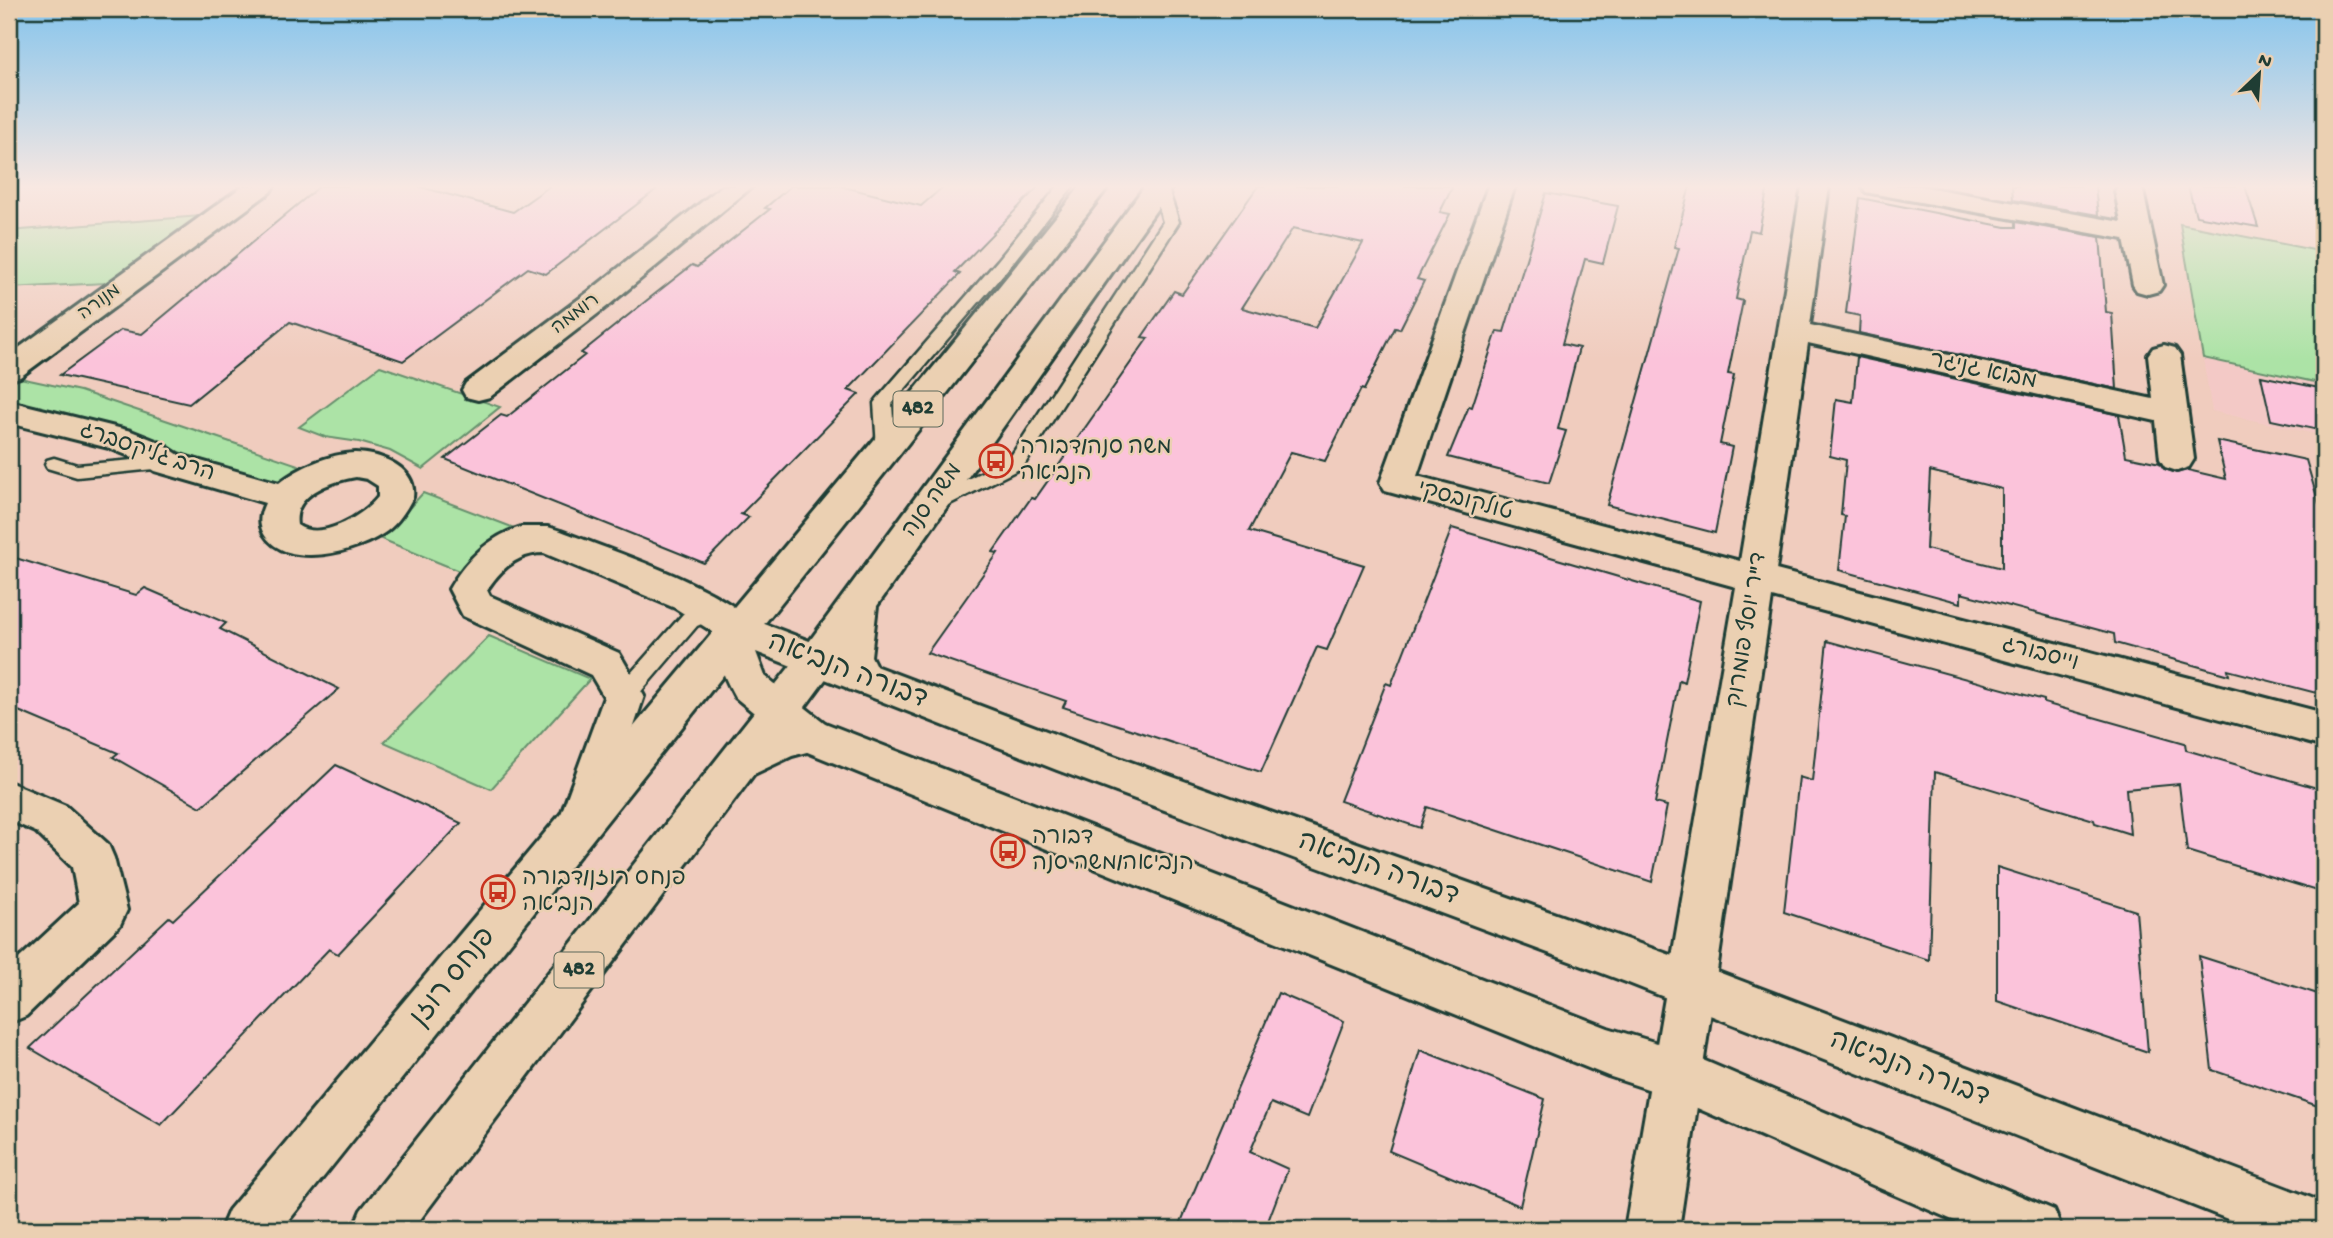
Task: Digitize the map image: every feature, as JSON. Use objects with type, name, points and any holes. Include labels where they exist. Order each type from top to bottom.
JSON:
[{"type":"street","name":"מנורה","points":[[9,370],[181,244]]},
{"type":"street","name":"רוממה","points":[[478,390],[667,244]]},
{"type":"street","name":"482","points":[[724,620],[886,449],[1012,272],[1039,244]]},
{"type":"street","name":"משה סנה","points":[[794,723],[817,661],[1119,244]]},
{"type":"street","name":"טולקובסקי","points":[[1481,244],[1397,483],[1756,579]]},
{"type":"street","name":"ד\"ר יוסף פומרוק","points":[[1651,1229],[1808,244]]},
{"type":"street","points":[[2139,244],[2148,285]]},
{"type":"street","name":"מבוא גניגר","points":[[1796,331],[2171,414]]},
{"type":"street","points":[[2164,355],[2177,459]]},
{"type":"street","name":"הרב גליקסברג","points":[[9,412],[119,439],[149,451],[167,463],[285,497]]},
{"type":"street","points":[[580,824],[624,696],[605,664],[476,606],[468,589],[477,575],[500,552],[521,540],[548,540],[688,598],[724,620]]},
{"type":"street","name":"וייסבורג","points":[[1756,579],[2324,730]]},
{"type":"street","points":[[860,599],[851,656],[862,678]]},
{"type":"street","name":"דבורה הנביאה","points":[[724,620],[817,661],[1691,986],[2322,1229]]},
{"type":"street","name":"דבורה הנביאה","points":[[724,620],[749,686],[794,723],[1608,1052],[1677,1074],[2035,1229]]},
{"type":"street","name":"פנחס רוזן","points":[[248,1229],[580,824],[724,620]]},
{"type":"street","name":"482","points":[[380,1229],[737,764],[794,723]]},
{"type":"street","points":[[9,800],[51,819],[92,858],[104,911],[9,1000]]},
{"type":"lane","points":[[1012,272],[1030,244]]},
{"type":"lane","points":[[931,505],[1016,463],[1157,244]]},
{"type":"lane","points":[[54,464],[77,471],[167,463]]},
{"type":"lane","points":[[624,696],[690,620],[724,620]]},
{"type":"shaded area","points":[[2203,358],[2324,384],[2324,436],[2212,411]]},
{"type":"green space","points":[[9,244],[162,244],[106,283],[9,288]]},
{"type":"green space","points":[[2183,244],[2282,244],[2324,252],[2324,384],[2203,358]]},
{"type":"green space","points":[[380,366],[500,407],[423,469],[390,451],[359,442],[325,437],[299,427]]},
{"type":"green space","points":[[20,378],[80,391],[307,468],[280,486],[54,410],[9,402],[9,386]]},
{"type":"green space","points":[[423,493],[517,529],[464,573],[374,536],[403,515]]},
{"type":"green space","points":[[489,636],[590,679],[491,789],[384,742]]},
{"type":"building","points":[[251,244],[586,244],[546,274],[528,268],[403,361],[290,322],[189,404],[60,375],[121,330],[142,334]]},
{"type":"building","points":[[726,244],[983,244],[955,272],[960,274],[848,390],[859,394],[741,514],[749,517],[704,563],[445,459],[501,415],[507,417],[585,355],[581,353],[692,265],[697,267]]},
{"type":"building","points":[[1217,244],[1283,244],[1242,308],[1315,328],[1363,244],[1435,244],[1417,279],[1424,281],[1400,329],[1395,328],[1325,461],[1291,452],[1249,531],[1364,565],[1327,650],[1317,647],[1261,772],[1063,707],[1066,701],[927,653],[998,553],[993,552],[1031,498],[1035,499],[1148,338],[1142,337],[1174,291],[1182,294]]},
{"type":"building","points":[[1531,244],[1608,244],[1603,263],[1585,259],[1562,344],[1579,348],[1558,429],[1566,431],[1549,483],[1448,457],[1469,406],[1472,407],[1497,331],[1504,332]]},
{"type":"building","points":[[1675,244],[1747,244],[1736,299],[1743,301],[1728,374],[1734,375],[1720,444],[1732,447],[1715,533],[1607,505],[1679,248],[1674,247]]},
{"type":"building","points":[[1854,244],[2101,244],[2106,312],[2112,313],[2117,389],[1859,333],[1860,316],[1846,313]]},
{"type":"building","points":[[1857,357],[2119,415],[2126,456],[2160,463],[2164,469],[2176,473],[2188,470],[2226,479],[2217,441],[2306,460],[2324,521],[2324,695],[2228,670],[2229,675],[2115,643],[2114,634],[1961,593],[1961,603],[1839,570],[1845,516],[1841,515],[1846,460],[1830,456],[1836,399],[1853,402]],"holes":[[[1930,471],[2002,489],[2002,568],[1926,549]]]},
{"type":"building","points":[[2261,376],[2324,389],[2324,431],[2271,420]]},
{"type":"building","points":[[1452,528],[1700,601],[1684,682],[1679,680],[1655,803],[1667,806],[1652,882],[1427,807],[1420,828],[1340,801],[1386,683],[1391,685]]},
{"type":"building","points":[[9,556],[136,595],[145,588],[226,623],[220,629],[339,689],[201,807],[113,757],[118,753],[9,707]]},
{"type":"building","points":[[1827,641],[2044,700],[2044,703],[2185,743],[2186,750],[2324,790],[2324,893],[2187,851],[2179,784],[2126,789],[2130,834],[2095,823],[2094,820],[1935,772],[1929,960],[1784,912],[1799,777],[1812,781]]},
{"type":"building","points":[[336,765],[461,823],[338,954],[329,949],[161,1125],[30,1048],[169,917],[173,920]]},
{"type":"building","points":[[1997,867],[2136,911],[2148,1052],[1997,1001]]},
{"type":"building","points":[[2199,956],[2324,996],[2324,1108],[2212,1070]]},
{"type":"building","points":[[1278,993],[1344,1021],[1307,1118],[1271,1103],[1250,1152],[1288,1169],[1265,1229],[1178,1229]]},
{"type":"building","points":[[1420,1050],[1545,1099],[1520,1206],[1389,1151]]},
{"type":"place","name":"משה סנה/דבורה הנביאה","points":[[996,461]]},
{"type":"place","name":"דבורה הנביאה/משה סנה","points":[[1008,851]]},
{"type":"place","name":"פנחס רוזן/דבורה הנביאה","points":[[498,892]]}]
